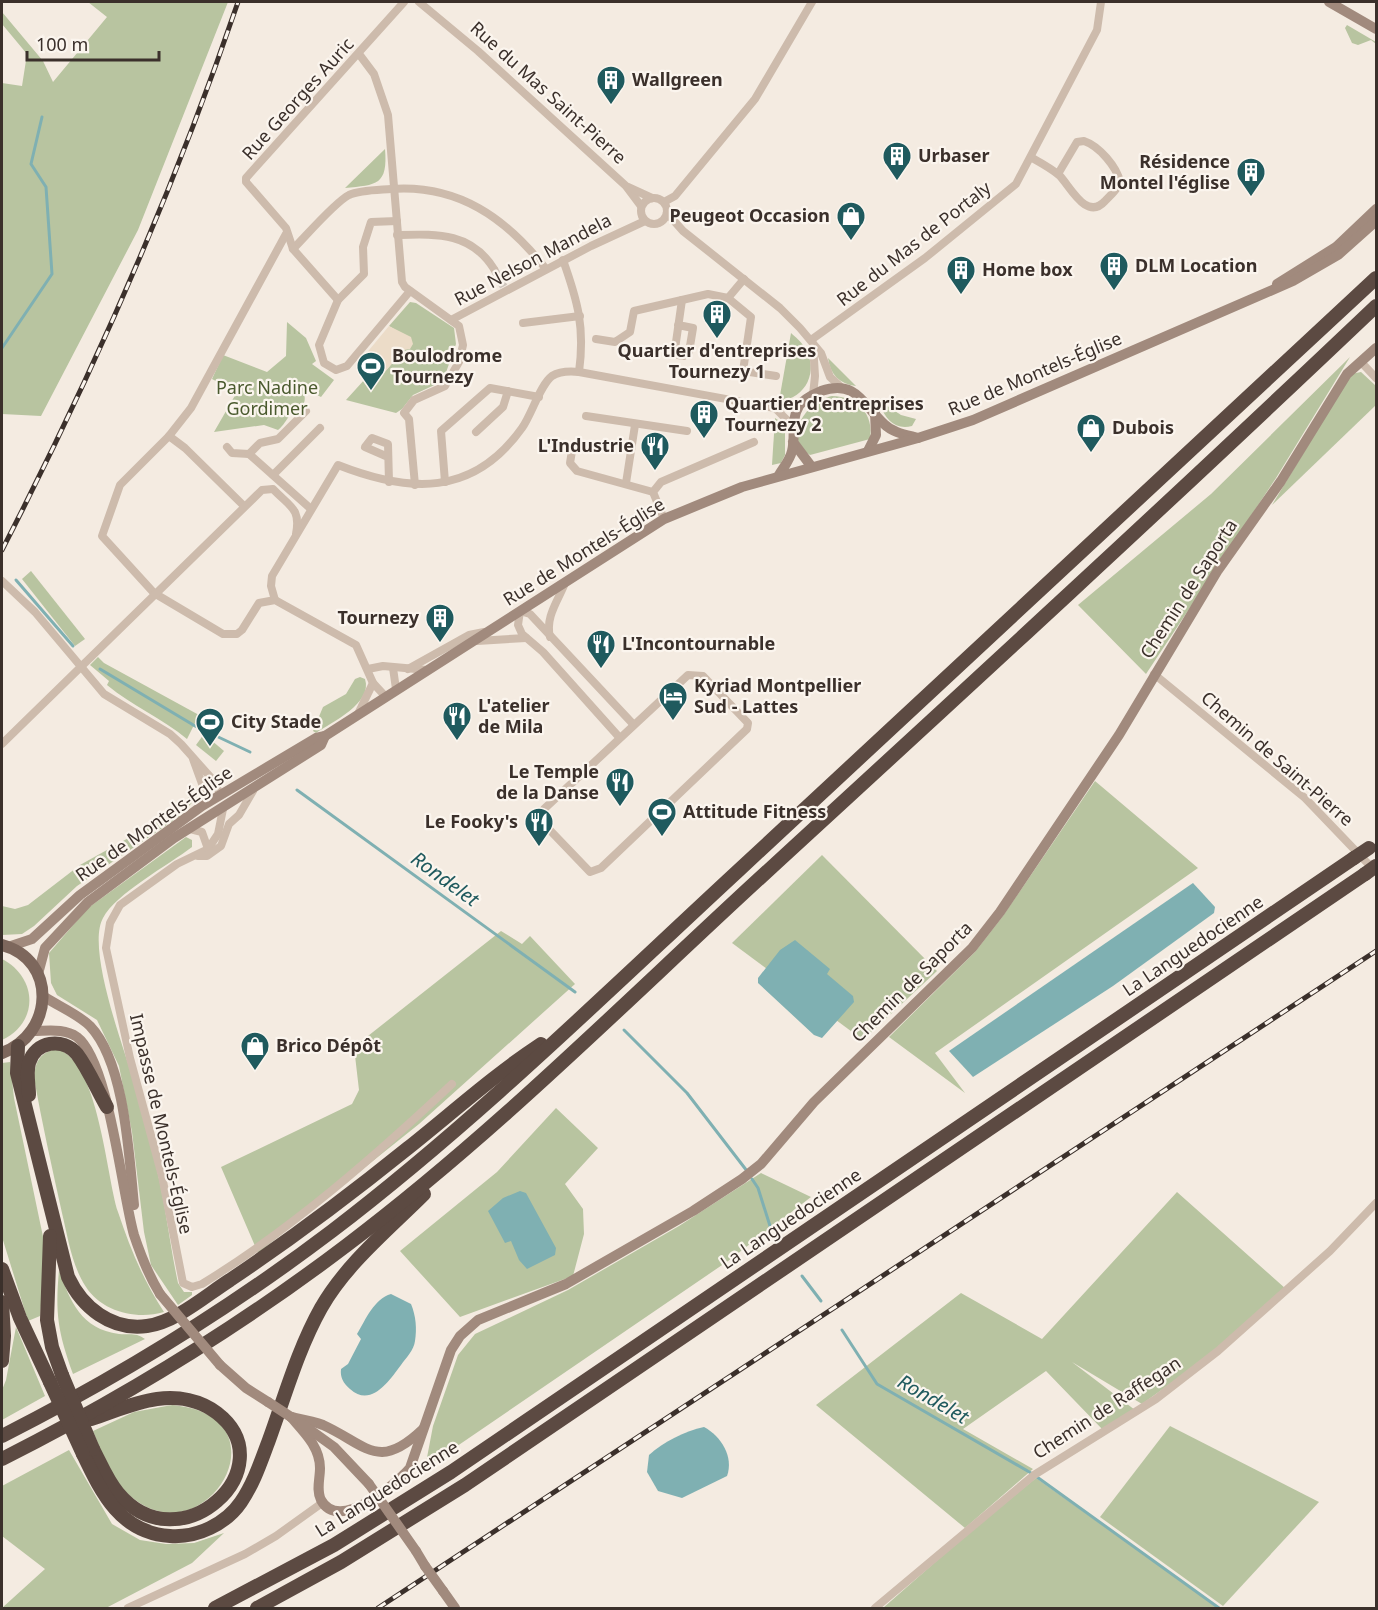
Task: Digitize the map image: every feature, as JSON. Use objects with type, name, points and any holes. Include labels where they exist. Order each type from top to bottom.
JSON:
[{"type":"highway","points":[[2,1436],[158,1349],[299,1256],[431,1151],[582,1016],[1377,278]]},
{"type":"highway","points":[[2,1459],[174,1364],[280,1294],[386,1215],[498,1120],[1161,510],[1377,306]]},
{"type":"highway","name":"La Languedocienne","points":[[215,1608],[334,1545],[451,1472],[1373,846]]},
{"type":"highway","name":"La Languedocienne","points":[[257,1608],[341,1562],[465,1485],[1373,870]]},
{"type":"highway","points":[[18,1046],[17,1073],[61,1257],[76,1294],[106,1320],[129,1326],[153,1325],[187,1309],[302,1231],[519,1058],[582,1016]]},
{"type":"highway","points":[[28,1113],[29,1064],[37,1050],[50,1043],[65,1045],[77,1055],[107,1107]]},
{"type":"highway","points":[[2,1269],[20,1317],[56,1378],[113,1509],[139,1528],[168,1536],[188,1535],[209,1528],[226,1518],[241,1502],[252,1481],[300,1354],[328,1296],[353,1265],[498,1120]]},
{"type":"highway","points":[[49,1206],[51,1254],[47,1320],[56,1378]]},
{"type":"highway","points":[[2,1302],[4,1336],[2,1361]]},
{"type":"highway","points":[[50,1434],[132,1405],[157,1399],[179,1398],[202,1404],[225,1420],[236,1436],[239,1460],[231,1487],[217,1503],[192,1517],[169,1520],[141,1512],[122,1497],[88,1452]]},
{"type":"main road","points":[[1329,2],[1377,29]]},
{"type":"main road","name":"Rue de Montels-Église","points":[[1326,258],[1377,208]]},
{"type":"main road","name":"Rue de Montels-Église","points":[[5,946],[32,939],[80,895],[220,794],[275,765],[316,738],[326,736],[664,519],[703,501],[779,476],[918,438],[973,420],[1270,289],[1293,281],[1377,221]]},
{"type":"main road","name":"Chemin de Saporta","points":[[322,1503],[334,1512],[348,1512],[399,1481],[417,1452],[451,1350],[460,1336],[478,1320],[566,1284],[693,1211],[742,1179],[761,1164],[822,1094],[952,969],[1000,912],[1119,735],[1218,570],[1281,481],[1347,374],[1377,348]]},
{"type":"main road","points":[[779,476],[789,459],[793,442],[792,425],[799,406],[813,395],[842,388],[864,399],[874,413],[892,429],[918,438]]},
{"type":"main road","points":[[868,451],[876,435],[874,413]]},
{"type":"main road","points":[[793,442],[811,466]]},
{"type":"main road","name":"Rue de Montels-Église","points":[[38,974],[45,948],[88,902],[190,830],[321,746],[326,736]]},
{"type":"main road","points":[[223,809],[226,797],[264,775],[275,765]]},
{"type":"main road","points":[[190,830],[220,794]]},
{"type":"main road","points":[[2,1053],[18,1046],[33,1031],[41,1015],[43,996],[38,974],[20,954],[5,946]]},
{"type":"main road","points":[[43,996],[89,1025],[108,1058],[125,1125],[139,1247]]},
{"type":"main road","points":[[33,1031],[60,1030],[76,1036],[84,1043],[93,1059],[107,1107],[139,1247],[145,1266],[160,1294],[220,1365],[246,1388],[334,1447],[369,1484],[455,1608]]},
{"type":"main road","points":[[291,1417],[322,1425],[365,1449],[381,1453],[407,1444],[423,1429]]},
{"type":"main road","points":[[291,1417],[307,1435],[317,1453],[320,1469],[318,1493],[322,1503]]},
{"type":"street","name":"Rue Georges Auric","points":[[292,249],[286,228],[246,182],[246,178],[404,2]]},
{"type":"street","name":"Rue du Mas Saint-Pierre","points":[[419,2],[478,51],[626,186],[641,206]]},
{"type":"street","points":[[683,231],[661,222],[653,224],[643,218],[641,206],[651,198],[664,202],[675,196],[755,99],[812,2]]},
{"type":"street","name":"Rue du Mas de Portaly","points":[[812,342],[925,258],[1016,184],[1032,158],[1097,30],[1101,2]]},
{"type":"street","points":[[359,54],[374,74],[388,116],[400,277],[405,287],[459,326],[463,345],[459,362],[445,386],[414,400],[404,413],[409,419],[415,485]]},
{"type":"street","points":[[1032,158],[1058,174],[1089,207],[1097,208],[1103,204],[1120,182],[1119,176],[1104,157],[1084,141],[1077,142],[1058,174]]},
{"type":"street","name":"Rue du Mas Saint-Pierre","points":[[626,186],[651,198]]},
{"type":"street","points":[[338,300],[292,249],[349,195],[394,189],[439,191],[469,201],[499,219],[528,246],[546,269]]},
{"type":"street","points":[[664,202],[667,213],[683,231],[780,308],[821,353],[830,376],[842,388]]},
{"type":"street","points":[[661,222],[667,213]]},
{"type":"street","name":"Rue Nelson Mandela","points":[[452,320],[643,218]]},
{"type":"street","points":[[397,220],[371,222],[363,247],[364,274],[338,300],[319,345],[324,363],[328,368],[336,370],[347,366],[410,291]]},
{"type":"street","points":[[286,234],[190,408],[170,436],[120,485],[102,536],[103,540],[154,593],[223,634],[230,635],[242,630],[259,603],[275,600],[356,645],[369,669],[373,683],[385,696]]},
{"type":"street","points":[[398,235],[447,235],[484,254],[494,269]]},
{"type":"street","points":[[563,260],[578,299],[583,344],[579,372]]},
{"type":"street","points":[[728,298],[744,279]]},
{"type":"street","points":[[596,339],[615,342],[630,332],[634,311],[708,294],[728,298],[751,317],[742,371],[776,376]]},
{"type":"street","points":[[678,325],[682,300]]},
{"type":"street","points":[[523,323],[580,316]]},
{"type":"street","points":[[812,342],[816,376],[813,395]]},
{"type":"street","points":[[1361,362],[1377,378]]},
{"type":"street","points":[[275,600],[271,586],[272,576],[296,535],[304,526],[311,509],[338,465],[389,482],[415,485],[445,482],[477,469],[501,452],[521,430],[549,379],[563,372],[579,372],[775,408],[799,406]]},
{"type":"street","points":[[445,482],[441,431],[490,388],[539,397]]},
{"type":"street","points":[[476,432],[504,407],[508,391]]},
{"type":"street","points":[[775,408],[792,425]]},
{"type":"street","points":[[249,454],[260,443],[278,439],[306,411]]},
{"type":"street","points":[[586,416],[687,431]]},
{"type":"street","points":[[626,483],[635,424]]},
{"type":"street","points":[[273,475],[320,428]]},
{"type":"street","points":[[170,436],[244,506]]},
{"type":"street","points":[[653,492],[661,482],[754,442]]},
{"type":"street","points":[[573,445],[570,464],[577,471],[653,492],[664,519]]},
{"type":"street","points":[[227,447],[232,453],[249,454],[311,509]]},
{"type":"street","points":[[388,457],[389,482]]},
{"type":"street","points":[[2,744],[80,665],[262,490],[273,489],[299,518],[296,535]]},
{"type":"street","points":[[2,581],[35,612],[104,694],[170,734],[193,759],[200,763],[220,794]]},
{"type":"street","points":[[550,638],[548,629],[551,613],[565,583]]},
{"type":"street","points":[[619,737],[543,652],[526,638],[518,626],[520,611],[530,614],[550,638],[633,724]]},
{"type":"street","name":"Rue de Montels-Église","points":[[408,669],[469,635],[489,632]]},
{"type":"street","points":[[477,640],[526,638]]},
{"type":"street","points":[[393,668],[396,689]]},
{"type":"street","points":[[369,669],[427,670]]},
{"type":"street","points":[[696,674],[703,676],[748,723],[747,729],[601,868],[590,872],[543,823],[542,816],[547,806],[619,737],[688,675],[696,674]]},
{"type":"street","name":"Chemin de Saint-Pierre","points":[[1154,674],[1305,798],[1373,870]]},
{"type":"street","points":[[357,715],[373,683]]},
{"type":"street","points":[[193,759],[205,792],[202,806]]},
{"type":"street","name":"Impasse de Montels-Église","points":[[197,856],[207,856],[221,846],[229,824],[239,815],[253,791]]},
{"type":"street","points":[[208,849],[218,834],[223,809]]},
{"type":"street","points":[[190,830],[202,832],[208,849]]},
{"type":"street","name":"Impasse de Montels-Église","points":[[208,849],[177,864],[120,905],[110,923],[106,948],[130,1058],[162,1176],[183,1283],[192,1287],[202,1284],[274,1236],[380,1151],[452,1084]]},
{"type":"street","name":"Chemin de Raffegan","points":[[875,1608],[1034,1475],[1156,1399],[1218,1351],[1330,1251],[1377,1203]]},
{"type":"street","points":[[128,1608],[245,1554],[276,1536],[322,1503]]},
{"type":"green space","points":[[88,2],[228,2],[138,230],[41,416],[2,414],[2,83],[22,86],[27,54],[2,24],[2,12],[43,61],[53,82],[107,17]]},
{"type":"green space","points":[[1347,25],[1376,42],[1376,44],[1371,40],[1358,45],[1352,43],[1345,28]]},
{"type":"green space","points":[[385,149],[385,170],[378,181],[365,186],[345,188]]},
{"type":"green space","points":[[410,302],[416,303],[454,328],[456,344],[443,381],[413,395],[396,413],[346,400],[365,379],[371,384],[383,374],[404,349],[410,349],[405,336],[389,326]]},
{"type":"green space","name":"Parc Nadine Gordimer","points":[[287,322],[306,338],[316,361],[312,364],[334,380],[321,397],[303,388],[305,399],[303,404],[278,430],[264,425],[214,432],[237,392],[212,379],[223,355],[267,372],[286,356]]},
{"type":"green space","points":[[791,333],[809,356],[810,374],[808,382],[797,395],[779,401]]},
{"type":"green space","points":[[1350,357],[1276,478],[1146,674],[1078,605],[1211,494]]},
{"type":"green space","points":[[828,358],[856,386],[837,378]]},
{"type":"green space","points":[[1361,372],[1376,386],[1376,405],[1272,505],[1351,374]]},
{"type":"green space","points":[[832,396],[849,399],[862,408],[869,421],[870,439],[810,455],[802,448],[798,439],[801,421],[814,405]]},
{"type":"green space","points":[[883,403],[901,415],[916,419],[912,426],[901,427],[892,423],[882,410],[880,405]]},
{"type":"green space","points":[[775,418],[785,425],[785,455],[781,463],[772,465]]},
{"type":"green space","points":[[31,571],[85,639],[75,646],[22,579]]},
{"type":"green space","points":[[98,657],[104,663],[199,715],[187,739],[107,685],[109,681],[90,665]]},
{"type":"green space","points":[[360,677],[365,679],[366,688],[357,704],[316,733],[313,731],[323,707],[346,694],[355,679]]},
{"type":"green space","name":"City Stade","points":[[204,734],[224,751],[216,761],[196,745]]},
{"type":"green space","points":[[1095,781],[1198,868],[935,1053],[965,1093],[889,1037],[975,952],[1003,916]]},
{"type":"green space","points":[[197,790],[198,796],[180,816],[77,886],[34,926],[22,934],[2,935],[2,906],[15,909],[28,905],[80,865],[184,807],[191,791]]},
{"type":"green space","points":[[186,837],[192,840],[192,847],[119,899],[103,918],[99,933],[99,952],[108,999],[134,1082],[157,1170],[178,1283],[184,1292],[192,1292],[192,1295],[178,1305],[151,1265],[144,1232],[132,1132],[119,1066],[97,1020],[57,995],[51,983],[49,953],[88,908]]},
{"type":"green space","points":[[822,855],[937,971],[863,1040],[732,943]]},
{"type":"green space","points":[[501,931],[522,944],[530,936],[575,984],[419,1124],[258,1253],[221,1167],[352,1104],[359,1090],[354,1047]]},
{"type":"green space","points":[[2,959],[14,967],[22,977],[29,1000],[28,1011],[23,1022],[2,1040]]},
{"type":"green space","points":[[57,1049],[71,1058],[83,1074],[92,1096],[118,1212],[138,1264],[164,1312],[143,1315],[111,1308],[93,1296],[77,1270],[62,1213],[34,1078],[36,1067],[43,1055]]},
{"type":"green space","points":[[10,1062],[14,1098],[46,1251],[40,1316],[28,1321],[2,1237],[2,1063]]},
{"type":"green space","points":[[556,1108],[598,1148],[565,1184],[583,1209],[584,1234],[573,1276],[460,1317],[400,1251],[497,1172]]},
{"type":"green space","points":[[761,1173],[811,1197],[728,1261],[425,1468],[433,1426],[458,1355],[475,1334],[568,1290],[679,1226]]},
{"type":"green space","points":[[1177,1192],[1286,1289],[1227,1343],[1142,1404],[1072,1362],[1135,1410],[1103,1430],[1046,1371],[963,1429],[1033,1469],[965,1528],[816,1405],[961,1293],[1042,1339]]},
{"type":"green space","points":[[59,1270],[73,1303],[86,1320],[106,1331],[135,1335],[145,1339],[73,1374],[59,1323],[57,1299]]},
{"type":"green space","points":[[16,1327],[45,1396],[2,1420],[2,1390]]},
{"type":"green space","points":[[172,1405],[209,1415],[227,1434],[231,1458],[222,1482],[204,1502],[180,1512],[151,1509],[122,1488],[108,1468],[93,1431],[134,1412]]},
{"type":"green space","points":[[1170,1426],[1319,1502],[1223,1606],[1100,1517]]},
{"type":"green space","points":[[69,1450],[112,1524],[140,1540],[166,1544],[194,1543],[224,1533],[192,1563],[106,1608],[2,1608],[45,1569],[2,1536],[2,1486]]},
{"type":"green space","points":[[1036,1478],[1219,1608],[883,1608],[966,1535]]},
{"type":"shaded area","points":[[389,326],[411,337],[413,344],[410,349],[404,350],[383,374],[379,375],[360,361]]},
{"type":"water","points":[[1193,883],[1215,907],[1214,913],[1113,986],[973,1077],[949,1051]]},
{"type":"water","points":[[795,940],[830,969],[827,974],[853,996],[854,1002],[822,1038],[814,1035],[758,983],[758,978],[780,950]]},
{"type":"water","points":[[520,1191],[526,1193],[556,1248],[555,1255],[527,1269],[519,1260],[511,1241],[505,1243],[488,1211],[503,1198]]},
{"type":"water","points":[[391,1294],[411,1304],[416,1322],[414,1344],[385,1385],[372,1394],[365,1396],[358,1394],[344,1382],[341,1369],[348,1364],[361,1339],[357,1334],[371,1310],[380,1300]]},
{"type":"water","points":[[704,1427],[721,1441],[729,1462],[727,1476],[682,1498],[658,1491],[647,1472],[649,1455],[675,1438]]},
{"type":"waterway","name":"Rondelet","points":[[2,348],[52,274],[46,187],[31,164],[42,117]]},
{"type":"waterway","name":"Rondelet","points":[[16,580],[73,646]]},
{"type":"waterway","name":"Rondelet","points":[[100,669],[195,726],[250,752]]},
{"type":"waterway","name":"Rondelet","points":[[297,790],[575,992]]},
{"type":"waterway","name":"Rondelet","points":[[624,1030],[687,1093],[747,1171]]},
{"type":"waterway","points":[[752,1179],[758,1188],[771,1229]]},
{"type":"waterway","points":[[802,1276],[821,1301]]},
{"type":"waterway","name":"Rondelet","points":[[842,1330],[877,1384],[1031,1473]]},
{"type":"waterway","name":"Rondelet","points":[[1037,1477],[1219,1608]]},
{"type":"tunnel","points":[[494,269],[506,291]]},
{"type":"railway","points":[[2,550],[68,416],[130,280],[187,142],[238,2]]},
{"type":"railway","points":[[378,1608],[1376,951]]},
{"type":"place","name":"Wallgreen","points":[[611,106]]},
{"type":"place","name":"Urbaser","points":[[897,182]]},
{"type":"place","name":"Résidence Montel l'église","points":[[1251,198]]},
{"type":"place","name":"Peugeot Occasion","points":[[851,242]]},
{"type":"place","name":"DLM Location","points":[[1114,292]]},
{"type":"place","name":"Home box","points":[[961,296]]},
{"type":"place","name":"Quartier d'entreprises Tournezy 1","points":[[717,340]]},
{"type":"place","name":"Boulodrome Tournezy","points":[[371,392]]},
{"type":"place","name":"Quartier d'entreprises Tournezy 2","points":[[704,440]]},
{"type":"place","name":"Dubois","points":[[1091,454]]},
{"type":"place","name":"L'Industrie","points":[[655,472]]},
{"type":"place","name":"Tournezy","points":[[440,644]]},
{"type":"place","name":"L'Incontournable","points":[[601,670]]},
{"type":"place","name":"Kyriad Montpellier Sud - Lattes","points":[[673,722]]},
{"type":"place","name":"L'atelier de Mila","points":[[457,742]]},
{"type":"place","name":"City Stade","points":[[210,748]]},
{"type":"place","name":"Le Temple de la Danse","points":[[620,808]]},
{"type":"place","name":"Attitude Fitness","points":[[662,838]]},
{"type":"place","name":"Le Fooky's","points":[[539,848]]},
{"type":"place","name":"Brico Dépôt","points":[[255,1072]]}]
